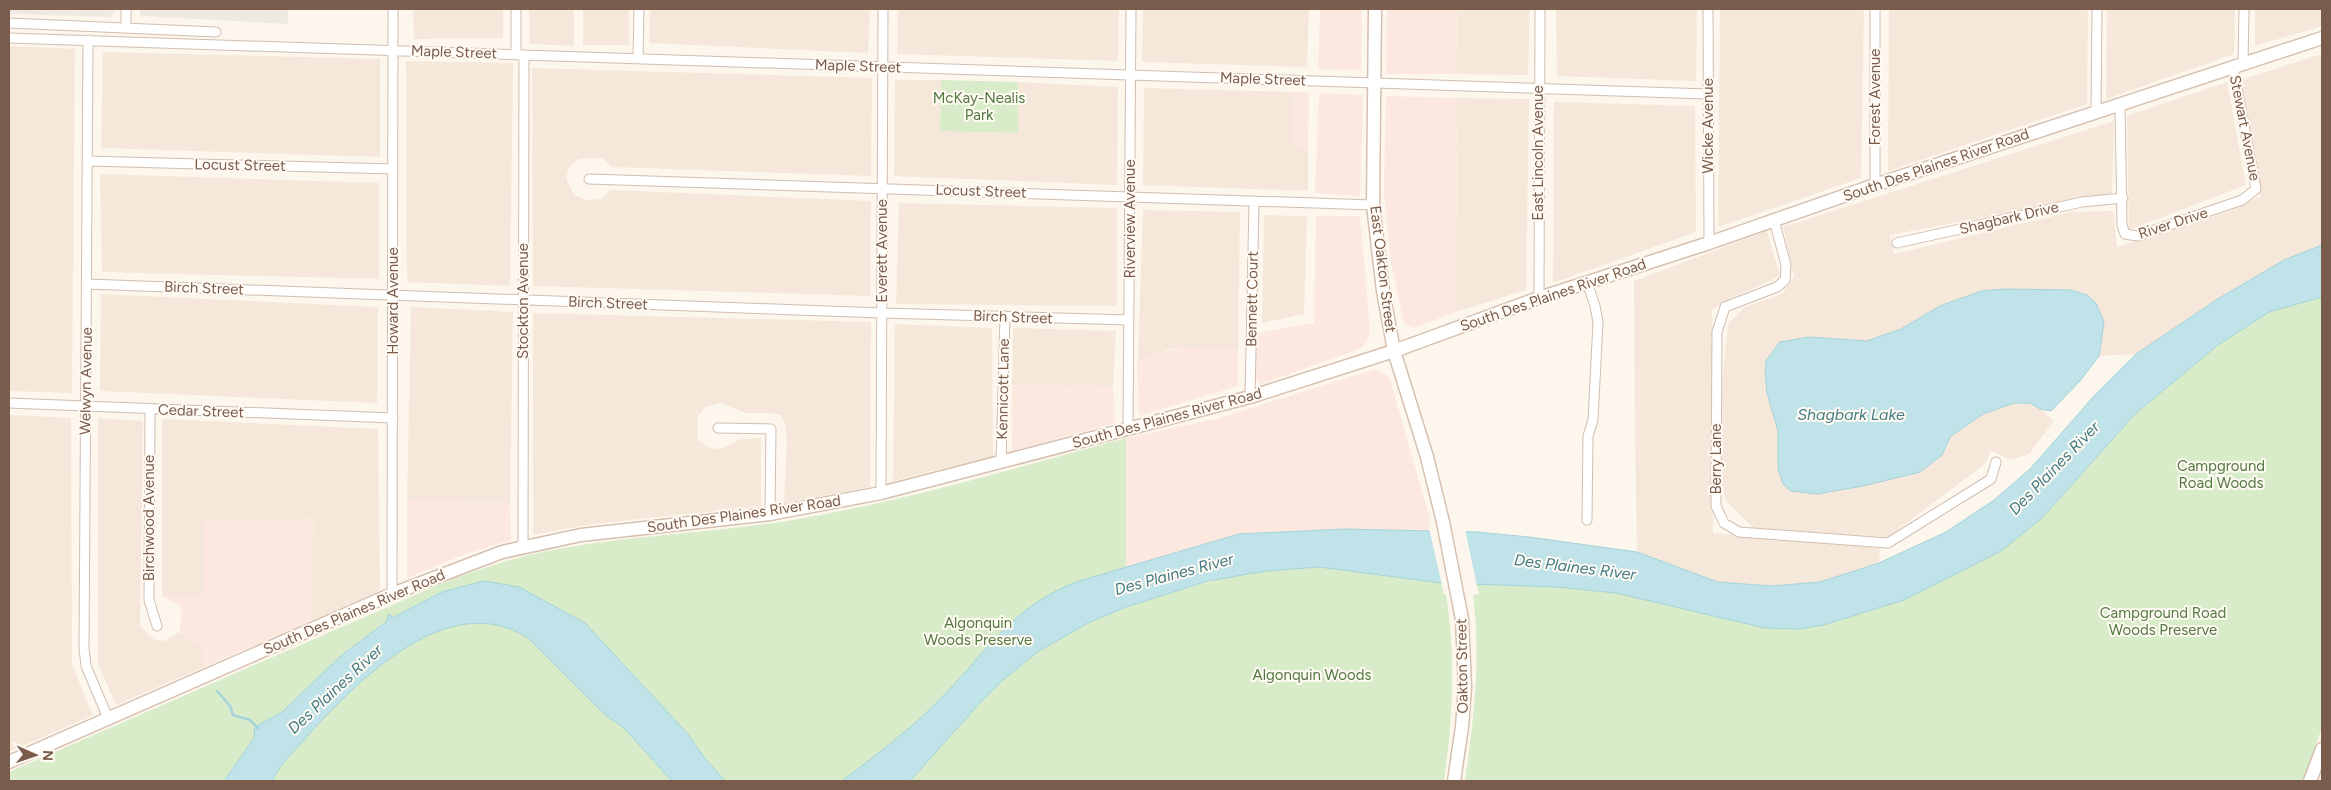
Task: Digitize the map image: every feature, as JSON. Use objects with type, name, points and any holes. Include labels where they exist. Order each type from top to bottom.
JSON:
[{"type":"main road","name":"East Oakton Street","points":[[1375,9],[1374,205],[1383,291],[1394,351],[1424,448],[1443,522]]},
{"type":"main road","name":"South Des Plaines River Road","points":[[9,762],[392,594],[502,552],[581,535],[770,514],[881,493],[1250,397],[1394,351],[1539,298],[1709,243],[1875,185],[2322,38]]},
{"type":"main road","name":"Oakton Street","points":[[1443,522],[1459,595],[1465,647],[1462,727],[1454,781]]},
{"type":"main road","points":[[2310,781],[2322,749]]},
{"type":"street","points":[[126,9],[126,28]]},
{"type":"street","name":"Howard Avenue","points":[[392,594],[393,9]]},
{"type":"street","name":"Stockton Avenue","points":[[516,9],[520,54],[523,300],[523,547]]},
{"type":"street","points":[[638,58],[639,9]]},
{"type":"street","name":"Everett Avenue","points":[[881,493],[883,9]]},
{"type":"street","name":"Riverview Avenue","points":[[1128,429],[1131,9]]},
{"type":"street","name":"East Lincoln Avenue","points":[[1539,298],[1538,88],[1540,9]]},
{"type":"street","name":"Wicke Avenue","points":[[1708,9],[1709,243]]},
{"type":"street","name":"Forest Avenue","points":[[1875,9],[1875,185]]},
{"type":"street","points":[[2096,112],[2097,9]]},
{"type":"street","name":"Stewart Avenue","points":[[2244,9],[2238,66],[2256,189]]},
{"type":"street","points":[[9,23],[216,32]]},
{"type":"street","name":"Maple Street","points":[[9,38],[1708,94]]},
{"type":"street","name":"Welwyn Avenue","points":[[88,40],[88,284],[85,407],[84,648],[86,666],[108,718]]},
{"type":"street","name":"River Drive","points":[[2120,104],[2123,230],[2125,234],[2132,236],[2242,200],[2256,189]]},
{"type":"street","name":"Locust Street","points":[[87,161],[393,169]]},
{"type":"street","name":"Locust Street","points":[[590,179],[882,187],[1374,205]]},
{"type":"street","name":"Shagbark Drive","points":[[1896,243],[2082,202],[2123,198]]},
{"type":"street","name":"Bennett Court","points":[[1250,397],[1254,202]]},
{"type":"street","name":"Berry Lane","points":[[1774,220],[1786,265],[1786,280],[1777,287],[1725,307],[1717,332],[1716,506],[1724,522],[1739,532],[1888,543],[1991,479],[1996,462]]},
{"type":"street","points":[[1586,282],[1595,306],[1598,322],[1593,420],[1588,436],[1587,520]]},
{"type":"street","name":"Birch Street","points":[[88,284],[882,313],[1129,320]]},
{"type":"street","name":"Kennicott Lane","points":[[1002,462],[1005,316]]},
{"type":"street","name":"Cedar Street","points":[[9,404],[393,418]]},
{"type":"street","name":"Birchwood Avenue","points":[[150,409],[149,600],[157,626]]},
{"type":"street","points":[[718,428],[772,429],[770,514]]},
{"type":"shaded area","points":[[9,9],[117,9],[110,17],[9,14]]},
{"type":"shaded area","points":[[140,9],[288,9],[288,24],[140,16]]},
{"type":"shaded area","points":[[413,9],[503,9],[503,38],[414,39]]},
{"type":"shaded area","points":[[529,9],[574,9],[574,46],[530,44]]},
{"type":"shaded area","points":[[583,9],[629,9],[629,45],[583,45]]},
{"type":"shaded area","points":[[650,9],[870,9],[868,53],[649,43]]},
{"type":"shaded area","points":[[898,9],[1119,9],[1118,61],[897,54]]},
{"type":"shaded area","points":[[1143,9],[1309,9],[1307,67],[1142,62]]},
{"type":"shaded area","points":[[1320,9],[1362,9],[1361,70],[1318,69]]},
{"type":"shaded area","points":[[1387,9],[1457,9],[1456,74],[1386,74]]},
{"type":"shaded area","points":[[1457,9],[1530,9],[1528,75],[1456,74]]},
{"type":"shaded area","points":[[1556,9],[1697,9],[1696,81],[1557,76]]},
{"type":"shaded area","points":[[1720,9],[1864,9],[1861,178],[1718,227]]},
{"type":"shaded area","points":[[1889,9],[2088,9],[2087,104],[1888,171]]},
{"type":"shaded area","points":[[2107,9],[2235,9],[2234,54],[2106,99]]},
{"type":"shaded area","points":[[2255,9],[2322,9],[2322,26],[2255,46]]},
{"type":"shaded area","points":[[9,46],[75,49],[72,393],[9,391]]},
{"type":"shaded area","points":[[103,52],[380,59],[380,157],[101,148]]},
{"type":"shaded area","points":[[2322,54],[2322,245],[2284,260],[2216,300],[2136,354],[2099,356],[2104,322],[1940,306],[1901,329],[1867,341],[1843,340],[1767,393],[1778,431],[1778,469],[1943,450],[1947,448],[1951,436],[1983,414],[2014,403],[2030,403],[2054,421],[2029,454],[2011,460],[1991,451],[1985,464],[1888,537],[1753,528],[1726,501],[1721,480],[1723,377],[1728,324],[1745,307],[1782,294],[1794,276],[1783,227],[2114,121],[2112,193],[1890,235],[1894,254],[2071,212],[2113,211],[2117,247],[2228,212],[2261,196],[2241,80]]},
{"type":"shaded area","points":[[406,61],[513,63],[510,286],[407,282]]},
{"type":"shaded area","points":[[532,68],[872,78],[871,176],[612,167],[602,158],[579,159],[569,167],[566,179],[574,195],[586,200],[601,199],[611,190],[871,201],[870,296],[533,286]]},
{"type":"shaded area","points":[[895,80],[941,80],[940,130],[1018,133],[1018,82],[1118,87],[1117,185],[894,176]]},
{"type":"shaded area","points":[[2227,82],[2246,185],[2129,230],[2127,116]]},
{"type":"shaded area","points":[[1144,88],[1294,92],[1293,147],[1308,147],[1308,191],[1143,185]]},
{"type":"shaded area","points":[[1294,92],[1309,93],[1308,147],[1293,147]]},
{"type":"shaded area","points":[[1319,93],[1363,95],[1360,196],[1315,193]]},
{"type":"shaded area","points":[[1386,96],[1457,98],[1456,312],[1413,328],[1404,323],[1391,263],[1384,192]]},
{"type":"shaded area","points":[[1457,98],[1529,99],[1526,290],[1456,312]]},
{"type":"shaded area","points":[[1554,102],[1695,106],[1696,232],[1553,283]]},
{"type":"shaded area","points":[[100,174],[379,183],[379,279],[102,272]]},
{"type":"shaded area","points":[[899,203],[1117,208],[1117,306],[896,304]]},
{"type":"shaded area","points":[[1143,210],[1240,212],[1238,350],[1173,348],[1138,361]]},
{"type":"shaded area","points":[[1264,215],[1307,216],[1304,314],[1262,323]]},
{"type":"shaded area","points":[[1316,216],[1360,216],[1370,330],[1368,338],[1364,346],[1357,350],[1261,384],[1254,377],[1255,334],[1314,324]]},
{"type":"shaded area","points":[[1767,231],[1780,276],[1732,298],[1712,310],[1713,533],[1880,548],[1879,563],[1820,582],[1771,586],[1718,582],[1637,552],[1635,433],[1634,281]]},
{"type":"shaded area","points":[[101,294],[378,307],[377,403],[100,391]]},
{"type":"shaded area","points":[[411,307],[513,312],[510,503],[407,500]]},
{"type":"shaded area","points":[[533,313],[871,322],[870,487],[784,503],[787,440],[785,425],[781,415],[746,413],[721,403],[705,407],[697,418],[698,439],[709,448],[721,449],[741,439],[761,438],[761,506],[594,524],[533,535]]},
{"type":"shaded area","points":[[895,324],[992,328],[993,456],[893,481]]},
{"type":"shaded area","points":[[1013,328],[1116,331],[1113,387],[1012,385]]},
{"type":"shaded area","points":[[1174,349],[1238,350],[1238,386],[1139,416],[1137,360]]},
{"type":"shaded area","points":[[1375,369],[1386,374],[1390,380],[1431,522],[1428,522],[1430,531],[1344,529],[1239,534],[1126,567],[1126,438],[1216,419]]},
{"type":"shaded area","points":[[1012,385],[1113,387],[1115,423],[1012,451]]},
{"type":"shaded area","points":[[9,415],[71,418],[72,665],[93,715],[9,752]]},
{"type":"shaded area","points":[[98,418],[143,421],[140,626],[155,640],[164,641],[179,632],[202,646],[202,668],[116,705],[98,664]]},
{"type":"shaded area","points":[[162,419],[378,429],[380,591],[311,621],[313,520],[204,521],[204,597],[162,596]]},
{"type":"shaded area","points":[[407,500],[510,503],[511,540],[463,555],[407,578]]},
{"type":"shaded area","points":[[314,518],[311,621],[202,668],[202,646],[179,632],[182,614],[180,606],[162,596],[204,597],[204,521]]},
{"type":"green space","name":"McKay-Nealis Park","points":[[941,80],[1018,82],[1018,133],[940,131]]},
{"type":"green space","name":"Campground Road Woods","points":[[2322,297],[2322,727],[2304,781],[1465,781],[1475,688],[1476,642],[1473,595],[1479,594],[1476,583],[1557,587],[1616,593],[1765,628],[1799,629],[1823,625],[1855,614],[2042,518],[2135,414],[2218,345],[2269,312]]},
{"type":"green space","name":"Algonquin Woods Preserve","points":[[1126,438],[1126,607],[1173,592],[1247,573],[1296,567],[1350,570],[1441,583],[1444,594],[1446,594],[1452,664],[1450,734],[1444,781],[9,781],[9,772],[445,582],[502,562],[538,553],[601,542],[761,525],[835,512],[960,483]]},
{"type":"water","name":"Des Plaines River","points":[[2322,245],[2322,297],[2269,312],[2218,345],[2135,414],[2042,518],[2001,551],[1904,600],[1823,625],[1799,629],[1765,628],[1616,593],[1557,587],[1441,583],[1319,567],[1266,571],[1208,581],[1126,607],[1088,623],[1039,651],[1004,679],[910,781],[842,781],[920,718],[1004,630],[1037,602],[1079,581],[1239,534],[1344,529],[1477,532],[1529,537],[1637,552],[1718,582],[1771,586],[1820,582],[1879,563],[1946,532],[1994,500],[2030,469],[2094,396],[2136,354],[2216,300],[2284,260]]},
{"type":"water","name":"Shagbark Lake","points":[[2005,289],[2071,290],[2087,295],[2096,303],[2104,322],[2099,356],[2080,381],[2051,411],[2040,409],[2030,403],[2014,403],[1983,414],[1951,436],[1942,455],[1920,472],[1863,486],[1817,494],[1791,491],[1783,484],[1778,469],[1778,431],[1767,393],[1765,372],[1766,361],[1780,342],[1809,337],[1867,341],[1901,329],[1940,306],[1981,291]]},
{"type":"water","name":"Des Plaines River","points":[[484,581],[519,587],[585,623],[688,734],[703,756],[725,781],[672,781],[624,728],[605,715],[528,638],[494,624],[459,625],[424,638],[390,658],[328,713],[280,767],[272,781],[224,781],[254,738],[255,727],[282,712],[343,654],[387,621],[388,615],[390,614],[392,618],[442,592]]},
{"type":"pier","points":[[1429,528],[1465,529],[1477,586],[1442,585]]},
{"type":"waterway","points":[[217,691],[230,706],[233,715],[250,720],[258,728]]},
{"type":"park label","name":"Campground Road Woods Preserve","points":[[2163,622]]},
{"type":"park label","name":"Algonquin Woods","points":[[1312,675]]}]
